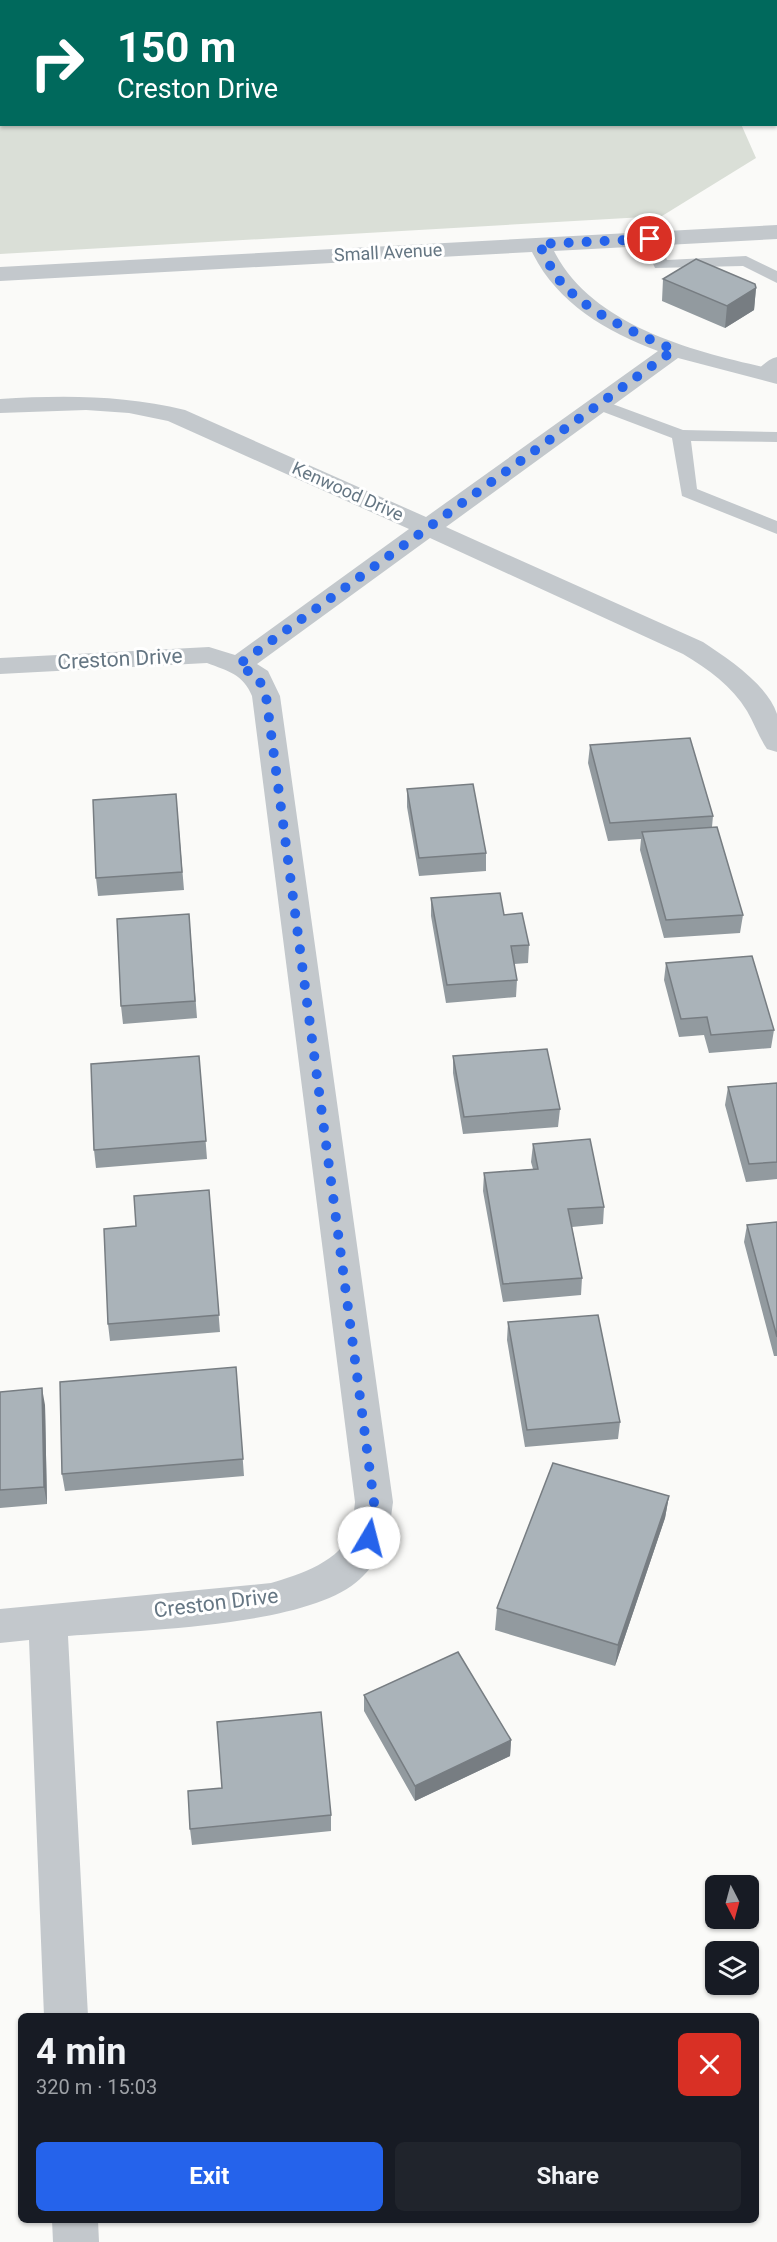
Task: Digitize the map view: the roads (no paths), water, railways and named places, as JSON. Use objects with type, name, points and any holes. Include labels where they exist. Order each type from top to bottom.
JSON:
[{"type":"street","name":"Small Avenue","points":[[0,274],[777,232]]},
{"type":"street","points":[[539,244],[557,277],[588,305],[627,329],[674,350],[773,371]]},
{"type":"street","points":[[238,665],[674,350]]},
{"type":"street","name":"Kenwood Drive","points":[[0,406],[45,403],[117,404],[172,414],[429,527],[693,648],[717,662],[749,689],[777,742]]},
{"type":"street","name":"Creston Drive","points":[[0,666],[209,655],[238,665],[258,677],[266,696],[374,1502],[369,1538],[346,1568],[318,1585],[271,1600],[0,1626]]},
{"type":"street","points":[[48,1622],[66,2013]]},
{"type":"street","points":[[75,2223],[76,2242]]},
{"type":"lane","points":[[734,234],[746,261]]},
{"type":"lane","points":[[650,239],[661,265],[746,261],[777,278]]},
{"type":"lane","points":[[599,404],[681,435],[777,437]]},
{"type":"lane","points":[[681,435],[688,492],[777,528]]}]
